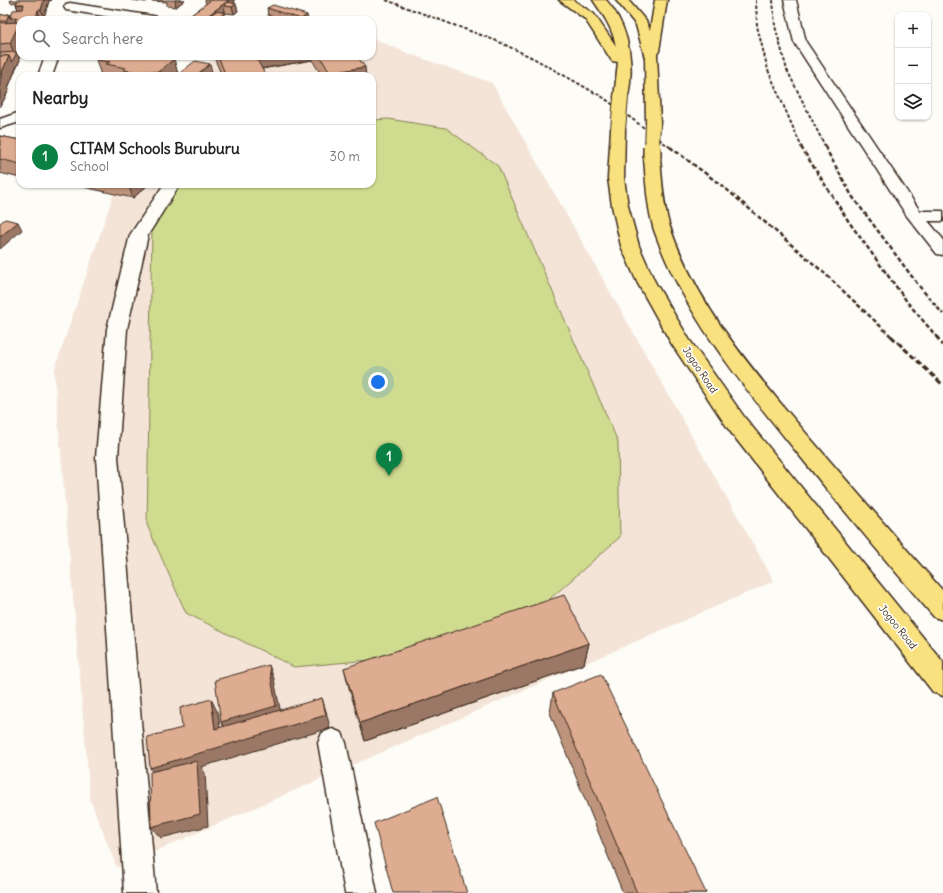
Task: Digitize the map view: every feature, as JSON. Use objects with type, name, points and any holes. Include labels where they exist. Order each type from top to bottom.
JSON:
[{"type":"main road","points":[[565,0],[590,17],[624,69]]},
{"type":"main road","name":"Jogoo Road","points":[[600,0],[612,19],[619,36],[624,69],[618,129],[616,178],[620,206],[630,246],[646,282],[681,343],[737,424],[943,683]]},
{"type":"main road","points":[[622,0],[642,24],[652,58]]},
{"type":"main road","points":[[661,0],[652,58],[652,158],[662,229],[677,265],[700,308],[752,383],[878,536],[943,609]]},
{"type":"street","points":[[790,0],[800,42],[915,216],[943,250]]},
{"type":"street","points":[[66,16],[71,4],[132,16]]},
{"type":"street","points":[[46,72],[51,60]]},
{"type":"street","points":[[0,124],[16,118]]},
{"type":"street","points":[[140,893],[106,457],[117,329],[139,235],[169,188]]},
{"type":"street","points":[[915,216],[943,216]]},
{"type":"street","points":[[332,742],[361,893]]},
{"type":"shaded area","points":[[376,40],[410,54],[492,83],[774,581],[117,868],[90,799],[54,371],[116,188],[376,188],[376,72],[199,72],[204,64],[218,60],[376,60]]},
{"type":"green space","points":[[388,119],[446,128],[498,166],[618,442],[620,537],[534,613],[435,654],[294,667],[186,613],[147,525],[152,227],[174,188],[376,188],[376,120]]},
{"type":"building","points":[[18,0],[44,0],[41,10],[38,10],[37,16],[16,16],[10,18],[13,10],[23,9],[24,4],[16,4]]},
{"type":"building","points":[[211,0],[229,0],[207,16],[190,16]]},
{"type":"building","points":[[228,2],[236,4],[232,7],[224,6]]},
{"type":"building","points":[[273,5],[307,15],[292,16],[267,8]]},
{"type":"building","points":[[216,11],[225,13],[221,16],[209,16]]},
{"type":"building","points":[[9,14],[6,21],[0,21],[0,15]]},
{"type":"building","points":[[16,22],[16,30],[10,43],[0,44],[0,23]]},
{"type":"building","points":[[16,52],[16,54],[12,62],[9,56],[0,56],[0,53]]},
{"type":"building","points":[[0,56],[9,56],[1,74],[0,74]]},
{"type":"building","points":[[96,60],[173,60],[158,72],[123,70],[126,68],[106,64],[110,62]]},
{"type":"building","points":[[220,60],[257,60],[264,72],[224,72]]},
{"type":"building","points":[[322,60],[360,60],[365,67],[336,72],[329,72]]},
{"type":"building","points":[[195,61],[210,64],[200,72],[181,72]]},
{"type":"building","points":[[0,136],[16,139],[16,163],[0,159]]},
{"type":"building","points":[[5,219],[18,222],[0,237],[0,223]]},
{"type":"building","points":[[564,595],[589,643],[360,723],[344,668]]},
{"type":"building","points":[[269,665],[276,706],[221,722],[215,680]]},
{"type":"building","points":[[601,674],[706,893],[637,893],[553,693]]},
{"type":"building","points":[[322,698],[326,715],[150,768],[147,737],[182,728],[180,708],[211,699],[215,729]]},
{"type":"building","points":[[197,761],[200,814],[151,827],[150,772]]},
{"type":"building","points":[[437,797],[467,893],[393,893],[374,823]]},
{"type":"railway","points":[[386,0],[497,41],[535,59],[604,98],[671,148]]},
{"type":"railway","points":[[756,0],[757,26],[768,70],[802,148]]},
{"type":"railway","points":[[773,0],[775,26],[787,70],[826,148]]},
{"type":"railway","points":[[670,147],[725,188],[822,271],[892,337]]},
{"type":"railway","points":[[801,147],[849,222],[908,303],[937,337]]},
{"type":"railway","points":[[825,147],[852,196],[919,286],[943,314]]},
{"type":"railway","points":[[891,336],[943,385]]},
{"type":"railway","points":[[936,336],[943,345]]},
{"type":"place","name":"CITAM Schools Buruburu","points":[[389,476]]}]
